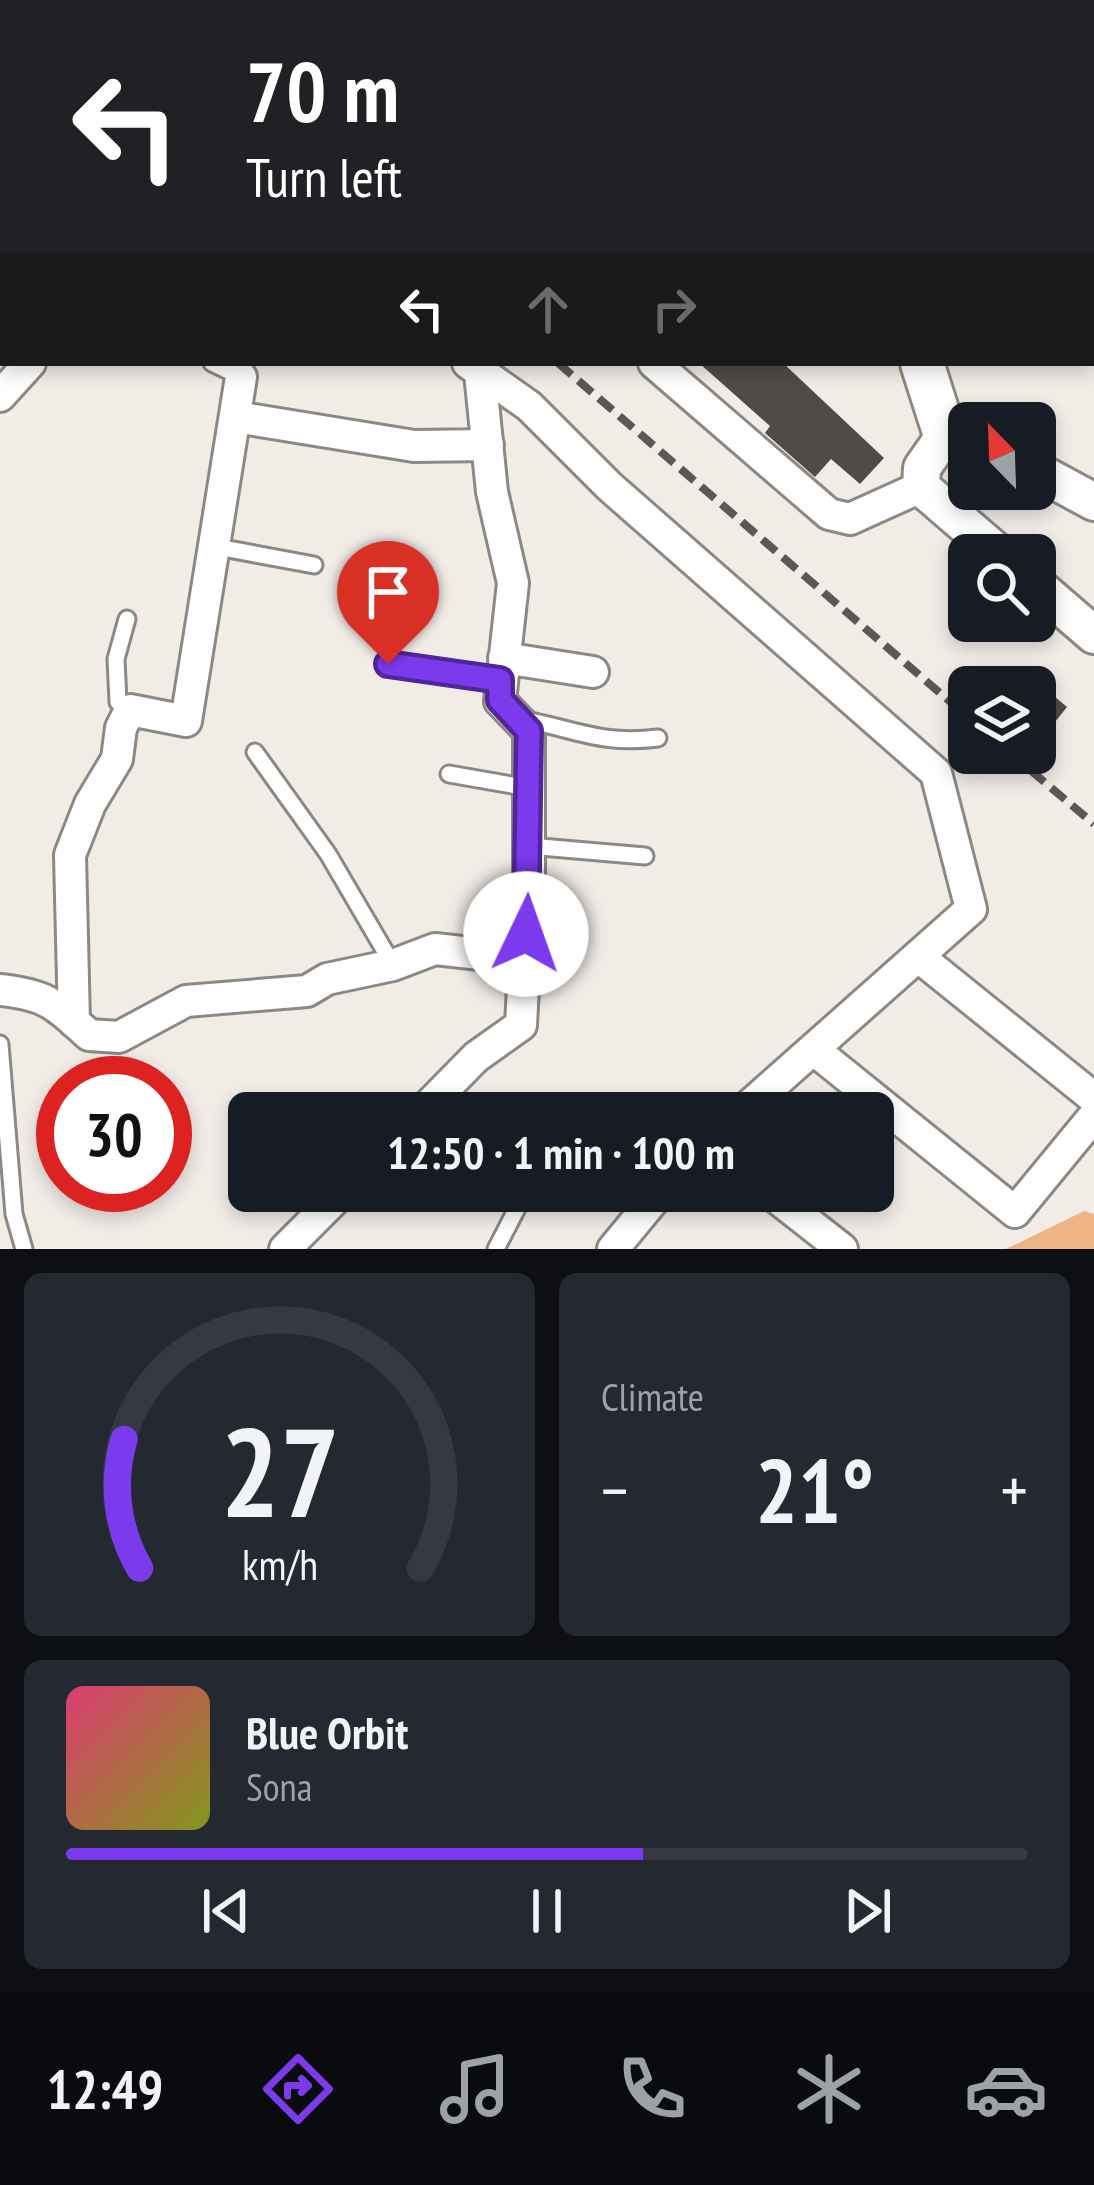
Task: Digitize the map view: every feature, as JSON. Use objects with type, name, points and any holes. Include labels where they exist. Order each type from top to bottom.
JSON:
[{"type":"main road","points":[[923,366],[948,416]]},
{"type":"street","points":[[0,396],[27,366]]},
{"type":"street","points":[[657,366],[829,514],[850,519],[921,487]]},
{"type":"street","points":[[442,1092],[476,1057],[520,1025],[525,958],[529,731],[500,700],[513,583],[474,368]]},
{"type":"street","points":[[474,368],[529,406],[626,501],[936,773],[971,909],[765,1092]]},
{"type":"street","points":[[74,1022],[70,856],[90,804],[117,759],[121,728],[130,710],[185,721],[241,377]]},
{"type":"street","points":[[236,417],[414,446],[488,445]]},
{"type":"street","points":[[921,487],[922,468],[948,443]]},
{"type":"street","points":[[1056,481],[1094,502]]},
{"type":"street","points":[[921,487],[976,534]]},
{"type":"street","points":[[1056,602],[1094,634]]},
{"type":"street","points":[[502,669],[593,672]]},
{"type":"street","points":[[0,990],[36,994],[59,1006],[88,1036],[119,1037],[186,1001],[307,991],[327,979],[392,965],[435,949],[525,958]]},
{"type":"street","points":[[919,957],[1094,1098]]},
{"type":"street","points":[[813,1049],[1016,1213],[1094,1116]]},
{"type":"street","points":[[285,1249],[322,1212]]},
{"type":"street","points":[[613,1249],[642,1212]]},
{"type":"street","points":[[790,1212],[822,1243]]},
{"type":"lane","points":[[218,366],[241,377]]},
{"type":"lane","points":[[212,546],[314,565]]},
{"type":"lane","points":[[127,619],[116,658],[118,702],[130,710]]},
{"type":"lane","points":[[388,664],[502,669]]},
{"type":"lane","points":[[517,719],[558,727],[576,736],[626,741],[658,738]]},
{"type":"lane","points":[[255,752],[328,854],[392,965]]},
{"type":"lane","points":[[449,774],[529,788]]},
{"type":"lane","points":[[529,845],[645,856]]},
{"type":"lane","points":[[0,1044],[14,1214],[24,1249]]},
{"type":"lane","points":[[496,1249],[515,1212]]},
{"type":"shaded area","points":[[1084,1211],[1094,1214],[1094,1249],[1006,1249]]},
{"type":"building","points":[[702,366],[786,366],[884,458],[860,484],[831,459],[815,477],[765,433],[770,426]]},
{"type":"building","points":[[1056,698],[1067,707],[1056,721]]},
{"type":"railway","points":[[561,366],[948,700]]},
{"type":"railway","points":[[1035,774],[1094,824]]},
{"type":"route","points":[[388,664],[500,680],[500,700],[529,731],[526,934]]}]
